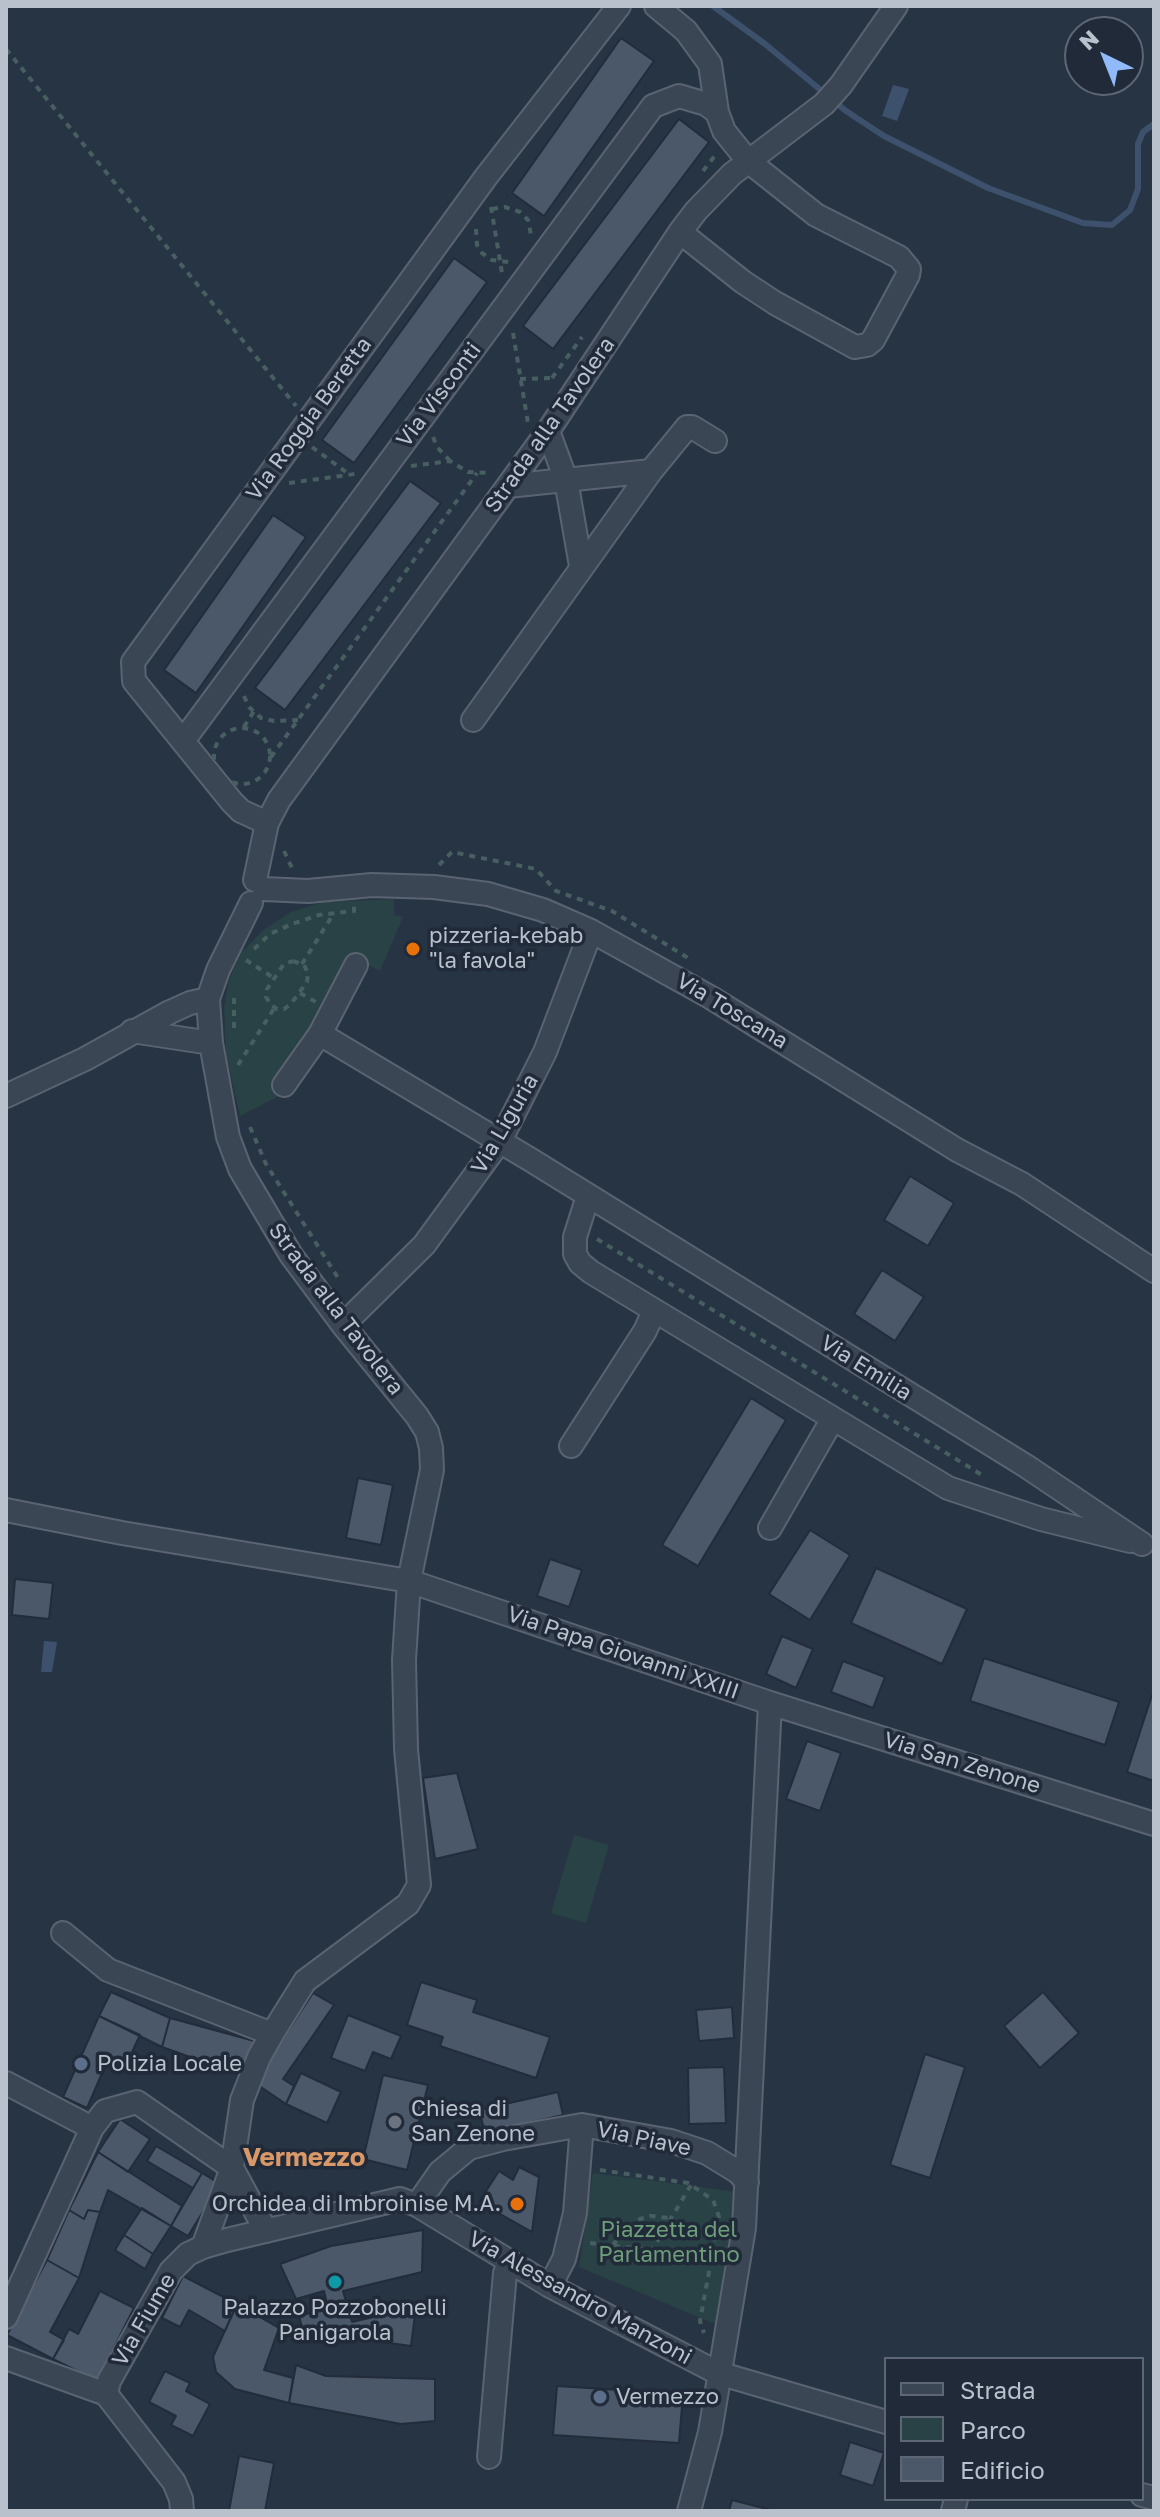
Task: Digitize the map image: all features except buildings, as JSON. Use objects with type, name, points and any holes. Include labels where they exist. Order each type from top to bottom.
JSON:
[{"type":"street","name":"Via Roggia Beretta","points":[[275,830],[241,811],[232,802],[134,681],[133,662],[486,177],[619,6]]},
{"type":"street","points":[[656,6],[686,31],[710,64],[717,112],[724,131],[748,161],[816,215],[899,257],[906,263],[908,275],[873,340],[867,345],[855,347],[743,282],[680,232]]},
{"type":"street","name":"Strada alla Tavolera","points":[[232,2168],[242,2100],[259,2057],[305,1981],[408,1904],[419,1885],[406,1749],[404,1660],[409,1581],[432,1470],[427,1432],[417,1416],[291,1255],[240,1169],[225,1125],[211,1043],[208,999],[218,970],[257,891],[275,830],[279,800],[548,431],[680,232],[717,188],[824,104],[841,85],[896,6]]},
{"type":"street","name":"Via Visconti","points":[[183,741],[653,106],[679,96],[693,98],[717,112]]},
{"type":"street","points":[[473,720],[581,566],[687,427],[715,441]]},
{"type":"street","points":[[548,431],[566,480],[581,566]]},
{"type":"street","points":[[508,486],[651,471]]},
{"type":"street","name":"Via Toscana","points":[[257,891],[401,885],[475,893],[543,910],[591,931],[710,997],[957,1150],[1022,1184],[1154,1271]]},
{"type":"street","name":"Via Liguria","points":[[343,1325],[424,1245],[500,1141],[545,1052],[591,931]]},
{"type":"street","points":[[284,1085],[320,1034],[356,965]]},
{"type":"street","points":[[6,1096],[74,1065],[132,1031],[190,1003],[208,999]]},
{"type":"street","points":[[132,1031],[211,1043]]},
{"type":"street","name":"Via Emilia","points":[[320,1034],[500,1141],[1026,1466],[1148,1546]]},
{"type":"street","points":[[576,1234],[588,1196]]},
{"type":"street","name":"Via Emilia","points":[[576,1234],[575,1254],[591,1272],[948,1488],[1041,1519],[1148,1546]]},
{"type":"street","points":[[571,1446],[645,1331],[654,1311]]},
{"type":"street","points":[[770,1528],[832,1420]]},
{"type":"street","name":"Via Papa Giovanni XXIII","points":[[6,1510],[122,1533],[409,1581],[770,1703]]},
{"type":"street","points":[[689,2511],[710,2432],[744,2228],[770,1703]]},
{"type":"street","name":"Via San Zenone","points":[[770,1703],[1154,1824]]},
{"type":"street","points":[[63,1933],[108,1970],[272,2034]]},
{"type":"street","points":[[6,2083],[92,2128]]},
{"type":"street","points":[[6,2317],[92,2128],[105,2111],[137,2102],[232,2168],[266,2231]]},
{"type":"street","points":[[550,2286],[564,2259],[575,2213],[582,2125]]},
{"type":"street","name":"Via Piave","points":[[417,2205],[440,2172],[469,2148],[582,2125],[671,2141],[707,2153],[738,2172],[747,2182]]},
{"type":"street","points":[[203,2247],[232,2168]]},
{"type":"street","points":[[203,2247],[400,2199],[417,2205]]},
{"type":"street","name":"Via Alessandro Manzoni","points":[[417,2205],[550,2286],[718,2373],[884,2421]]},
{"type":"street","name":"Via Fiume","points":[[106,2394],[109,2381],[171,2271],[188,2254],[203,2247]]},
{"type":"street","points":[[489,2457],[505,2273],[510,2263]]},
{"type":"street","points":[[6,2358],[106,2394],[174,2482],[182,2511]]},
{"type":"path","points":[[6,49],[296,406],[304,428],[350,475]]},
{"type":"path","points":[[492,209],[505,207],[520,212],[531,228],[531,239]]},
{"type":"path","points":[[476,226],[477,245],[492,260],[508,262],[520,257]]},
{"type":"path","points":[[520,379],[584,378]]},
{"type":"path","points":[[271,757],[266,740],[244,727],[227,732],[215,746],[215,765],[220,774],[236,784],[246,784],[263,775],[271,757],[477,473]]},
{"type":"path","points":[[238,667],[243,694],[261,718],[298,720]]},
{"type":"path","points":[[244,727],[254,711]]},
{"type":"path","points":[[275,830],[289,866],[297,871]]},
{"type":"path","points":[[436,868],[452,852],[536,869],[556,891],[612,911],[693,961]]},
{"type":"path","points":[[302,964],[334,913]]},
{"type":"path","points":[[246,960],[274,978]]},
{"type":"path","points":[[287,963],[302,964],[308,973],[307,982],[298,997],[284,1009],[275,1007],[266,997],[267,989],[287,963]]},
{"type":"path","points":[[238,1065],[275,1007]]},
{"type":"path","points":[[576,1234],[590,1234],[985,1477]]},
{"type":"path","points":[[578,2167],[679,2181],[713,2200],[719,2217],[700,2321],[704,2333]]},
{"type":"path","points":[[580,2242],[652,2250],[691,2185]]},
{"type":"path","points":[[613,2245],[625,2229],[640,2219],[650,2216],[671,2218]]},
{"type":"green space","points":[[394,899],[394,915],[403,917],[380,971],[355,959],[287,1092],[240,1116],[226,1055],[224,1007],[229,980],[241,953],[263,930],[291,912],[324,902]]},
{"type":"green space","points":[[574,1835],[609,1845],[586,1923],[551,1913]]},
{"type":"green space","name":"Piazzetta del Parlamentino","points":[[593,2173],[737,2192],[715,2324],[579,2267]]},
{"type":"water","points":[[893,85],[909,89],[897,121],[882,116]]},
{"type":"water","points":[[44,1641],[57,1642],[52,1672],[41,1672]]},
{"type":"waterway","points":[[713,6],[846,111],[884,136],[988,188],[1083,223],[1112,225],[1130,210],[1138,189],[1138,144],[1143,132],[1154,124]]},
{"type":"place","name":"pizzeria-kebab \"la favola\"","points":[[413,949]]},
{"type":"place","name":"Polizia Locale","points":[[81,2064]]},
{"type":"place","name":"Chiesa di San Zenone","points":[[395,2122]]},
{"type":"place","name":"Orchidea di Imbroinise M.A.","points":[[517,2204]]},
{"type":"place","name":"Palazzo Pozzobonelli Panigarola","points":[[335,2282]]},
{"type":"place","name":"Vermezzo","points":[[600,2397]]},
{"type":"district","name":"Vermezzo","points":[[304,2158]]}]
